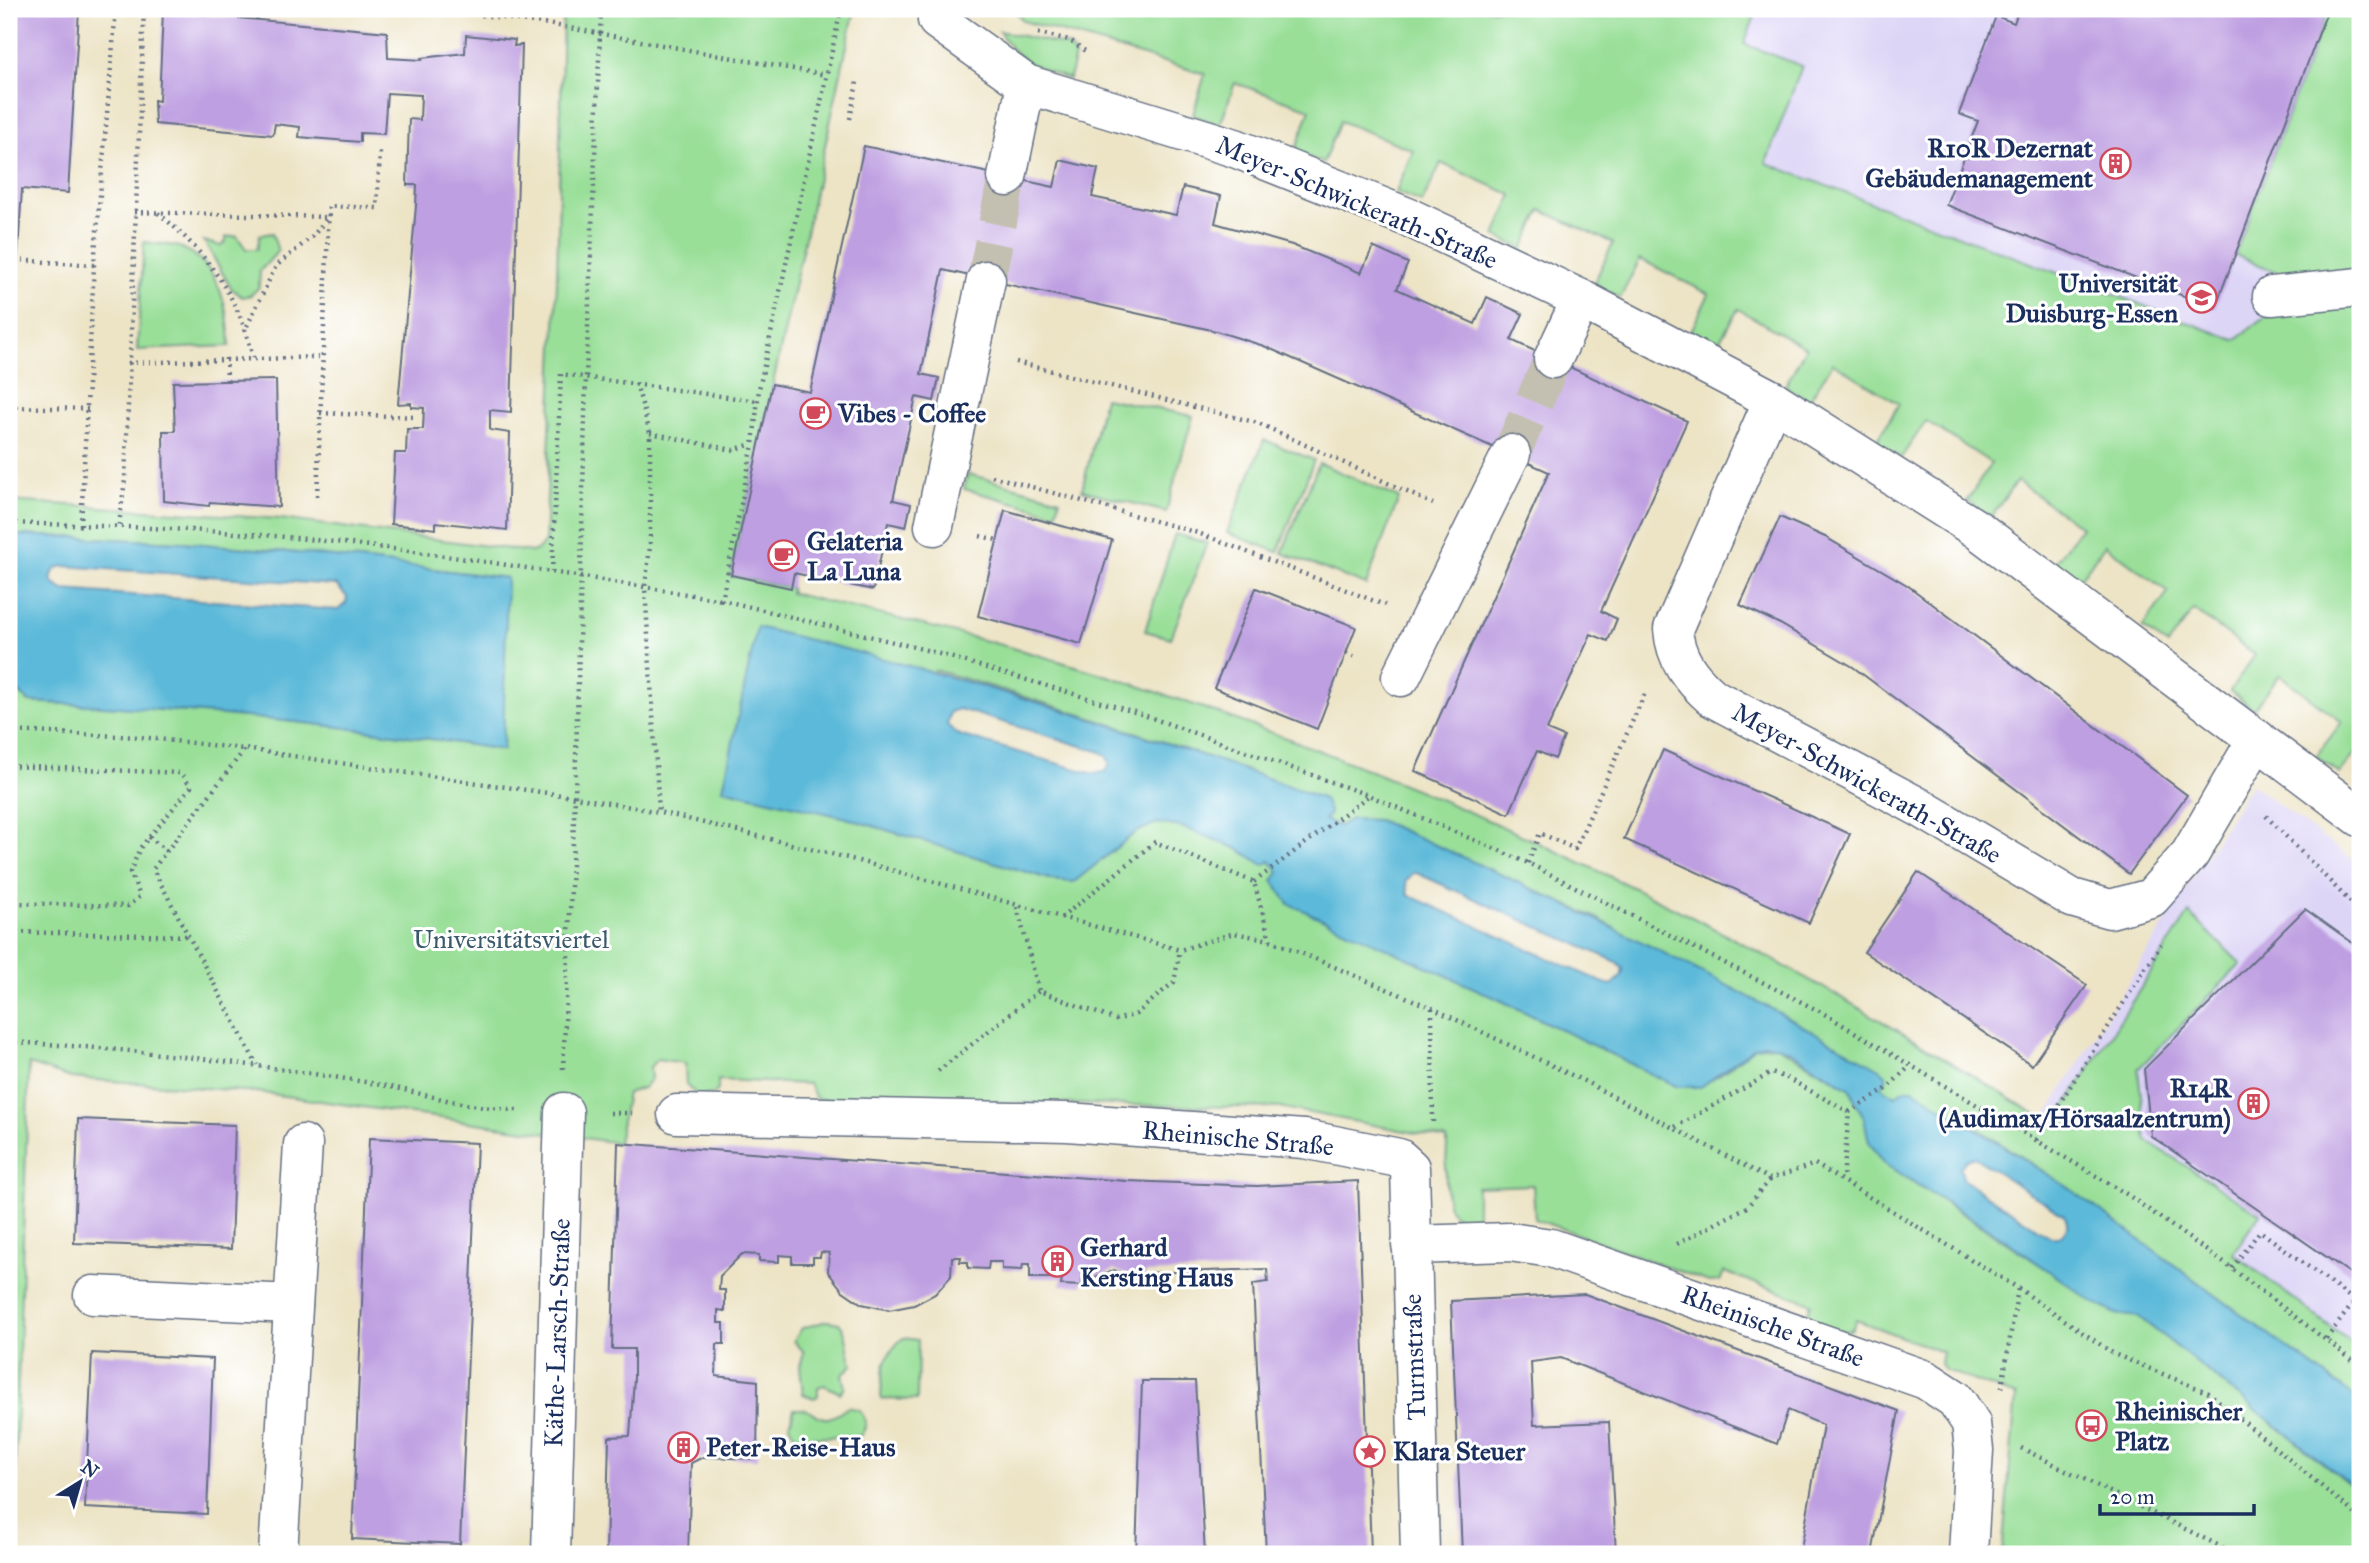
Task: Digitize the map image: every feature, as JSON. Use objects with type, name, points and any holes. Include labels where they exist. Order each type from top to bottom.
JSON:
[{"type":"street","name":"Meyer-Schwickerath-Straße","points":[[937,20],[1026,84],[1235,148],[1412,219],[1581,299],[1773,400],[1978,530],[2360,817]]},
{"type":"street","points":[[1007,177],[1026,84]]},
{"type":"street","points":[[934,526],[986,280]]},
{"type":"street","points":[[2272,296],[2360,287]]},
{"type":"street","points":[[1553,359],[1581,299]]},
{"type":"street","points":[[1673,629],[1773,400]]},
{"type":"street","points":[[1401,677],[1474,523],[1511,454]]},
{"type":"street","name":"Meyer-Schwickerath-Straße","points":[[1673,629],[1674,646],[1692,680],[1713,698],[1920,807],[2072,898],[2110,909],[2151,898],[2190,854],[2257,739]]},
{"type":"street","name":"Käthe-Larsch-Straße","points":[[551,1554],[564,1111]]},
{"type":"street","name":"Rheinische Straße","points":[[677,1114],[1067,1122],[1304,1139],[1399,1158],[1410,1168]]},
{"type":"street","points":[[278,1554],[303,1144]]},
{"type":"street","points":[[1410,1168],[1411,1245]]},
{"type":"street","name":"Rheinische Straße","points":[[1411,1245],[1510,1242],[1550,1248],[1926,1380],[1955,1399],[1971,1423]]},
{"type":"street","name":"Turmstraße","points":[[1411,1245],[1420,1554]]},
{"type":"street","points":[[93,1294],[293,1304]]},
{"type":"street","points":[[1968,1554],[1974,1450],[1971,1423]]},
{"type":"path","points":[[81,525],[89,409],[94,265],[116,9]]},
{"type":"path","points":[[119,525],[125,480],[144,9]]},
{"type":"path","points":[[433,9],[542,23],[827,75]]},
{"type":"path","points":[[9,1042],[257,1065],[405,1088],[493,1110],[564,1111],[562,1080],[575,797],[586,376],[601,9]]},
{"type":"path","points":[[722,600],[753,444],[757,401],[841,9]]},
{"type":"path","points":[[850,119],[857,82]]},
{"type":"path","points":[[317,496],[329,206],[377,208],[380,151]]},
{"type":"path","points":[[134,212],[328,217]]},
{"type":"path","points":[[157,213],[208,260],[223,281],[246,327],[253,358]]},
{"type":"path","points":[[246,327],[276,266],[313,236],[328,217]]},
{"type":"path","points":[[15,260],[94,265]]},
{"type":"path","points":[[971,350],[1258,424],[1474,523]]},
{"type":"path","points":[[128,363],[323,357]]},
{"type":"path","points":[[226,358],[227,380]]},
{"type":"path","points":[[552,572],[561,374],[757,401]]},
{"type":"path","points":[[636,383],[650,433],[650,547],[645,587],[659,812]]},
{"type":"path","points":[[9,407],[89,409]]},
{"type":"path","points":[[320,413],[415,417]]},
{"type":"path","points":[[650,433],[733,450],[753,444]]},
{"type":"path","points":[[947,463],[1198,533],[1427,621]]},
{"type":"path","points":[[9,523],[119,525],[307,539],[645,587],[722,600],[926,650],[1138,713],[1368,796],[1528,863],[1821,1012],[1909,1067],[2128,1195],[2231,1268],[2360,1366]]},
{"type":"path","points":[[1528,863],[1540,833],[1576,849],[1673,629]]},
{"type":"path","points":[[10,729],[140,737],[244,749],[575,797],[659,812],[848,858],[1016,907],[1180,950],[1234,933],[1270,940],[1432,1008],[1675,1128],[1770,1179]]},
{"type":"path","points":[[244,749],[153,869],[257,1065]]},
{"type":"path","points":[[9,766],[181,773],[191,787],[140,848],[130,872],[140,896],[128,906],[9,903]]},
{"type":"path","points":[[1254,882],[1368,796]]},
{"type":"path","points":[[2265,815],[2360,912]]},
{"type":"path","points":[[149,837],[167,851]]},
{"type":"path","points":[[1061,918],[1155,842],[1254,882]]},
{"type":"path","points":[[1254,882],[1270,940]]},
{"type":"path","points":[[1016,907],[1039,991]]},
{"type":"path","points":[[9,932],[188,936]]},
{"type":"path","points":[[2036,1140],[2165,938]]},
{"type":"path","points":[[1039,991],[1115,1020],[1136,1014],[1174,982],[1180,950]]},
{"type":"path","points":[[891,1120],[910,1093],[1039,991]]},
{"type":"path","points":[[1410,1168],[1433,1137],[1432,1008]]},
{"type":"path","points":[[1843,1179],[1849,1112],[1885,1090],[1909,1067]]},
{"type":"path","points":[[1675,1128],[1771,1073],[1785,1077],[1849,1112]]},
{"type":"path","points":[[1627,1273],[1747,1207],[1770,1179],[1815,1164],[2018,1289],[2114,1354],[2208,1394],[2359,1515]]},
{"type":"path","points":[[2231,1268],[2260,1231],[2358,1301],[2360,1312]]},
{"type":"path","points":[[2018,1289],[2003,1387],[1971,1423],[2236,1554]]},
{"type":"path","points":[[2326,1339],[2358,1301]]},
{"type":"shaded area","name":"Universität Duisburg-Essen","points":[[1607,9],[2360,9],[2360,417],[1724,180]]},
{"type":"shaded area","points":[[2251,784],[2360,865],[2358,1349],[2144,1187],[2044,1119]]},
{"type":"green space","name":"Universitätsviertel","points":[[563,9],[855,9],[731,575],[791,588],[790,593],[969,636],[1101,674],[1300,743],[1376,773],[1528,838],[1676,909],[1826,989],[2053,1125],[2189,913],[2241,964],[2138,1069],[2146,1140],[2260,1214],[2233,1253],[2360,1347],[2360,1401],[2069,1188],[1975,1127],[1900,1092],[1895,1096],[1599,919],[1378,820],[1351,819],[1339,826],[1323,820],[1324,799],[1131,731],[935,670],[723,789],[843,817],[1053,880],[1074,882],[1136,832],[1157,823],[1182,827],[1236,848],[1264,864],[1270,861],[1280,872],[1500,1000],[1678,1087],[1718,1076],[1755,1047],[1775,1045],[1849,1088],[1864,1118],[1869,1142],[1885,1164],[2116,1314],[2139,1317],[2348,1483],[2360,1483],[2360,1554],[2002,1554],[2016,1396],[1945,1370],[1940,1364],[1942,1352],[1856,1320],[1852,1329],[1847,1331],[1827,1328],[1811,1317],[1808,1312],[1811,1303],[1724,1272],[1720,1281],[1709,1282],[1535,1219],[1533,1185],[1477,1187],[1477,1213],[1473,1220],[1461,1220],[1453,1214],[1448,1204],[1447,1139],[1284,1108],[816,1099],[809,1084],[718,1080],[718,1090],[714,1094],[698,1096],[686,1085],[685,1063],[657,1059],[650,1067],[651,1079],[643,1088],[627,1093],[618,1143],[256,1092],[71,1078],[29,1064],[12,1554],[9,1554],[9,681],[29,702],[266,719],[503,750],[506,578],[182,542],[26,535],[9,542],[9,501],[281,519],[532,552],[539,549],[545,541],[557,281]]},
{"type":"green space","points":[[1014,9],[1735,9],[1755,16],[1744,44],[1802,66],[1766,163],[2235,340],[2273,311],[2360,300],[2360,747],[2340,774],[2316,756],[2342,722],[2280,675],[2253,709],[2230,691],[2255,655],[2194,610],[2168,645],[2142,628],[2168,592],[2105,545],[2079,580],[2054,564],[2081,527],[2017,481],[1991,517],[1967,501],[1991,463],[1926,421],[1901,458],[1876,442],[1899,404],[1833,363],[1809,400],[1785,386],[1806,348],[1738,309],[1716,347],[1690,333],[1709,294],[1640,259],[1620,298],[1594,283],[1613,243],[1541,210],[1523,249],[1495,236],[1512,195],[1441,163],[1422,203],[1396,192],[1413,150],[1340,121],[1323,163],[1295,152],[1310,109],[1235,83],[1220,125],[1193,115],[1205,74],[1023,21]]},
{"type":"green space","points":[[2328,9],[2360,9],[2360,271],[2294,279],[2235,255]]},
{"type":"green space","points":[[999,31],[1068,46],[1075,56],[1069,79],[1037,67],[1021,57]]},
{"type":"green space","points":[[272,233],[278,251],[260,271],[259,287],[251,295],[242,297],[231,288],[204,241],[220,246],[226,242],[226,237],[237,236],[246,249],[257,249],[260,235]]},
{"type":"green space","points":[[144,242],[182,248],[205,265],[220,290],[230,346],[137,350]]},
{"type":"green space","points":[[1104,398],[1193,416],[1166,512],[1082,490]]},
{"type":"green space","points":[[1264,440],[1314,460],[1278,552],[1227,533]]},
{"type":"green space","points":[[1319,463],[1399,498],[1366,585],[1282,553]]},
{"type":"green space","points":[[968,474],[1060,499],[1056,514],[964,489]]},
{"type":"green space","points":[[1175,534],[1207,543],[1171,638],[1145,631]]},
{"type":"green space","points":[[827,1321],[839,1323],[853,1364],[842,1375],[845,1388],[840,1393],[824,1385],[818,1387],[818,1396],[814,1398],[803,1394],[800,1366],[804,1352],[794,1341],[802,1328]]},
{"type":"green space","points":[[903,1338],[918,1340],[917,1400],[881,1399],[884,1365],[891,1351]]},
{"type":"green space","points":[[848,1407],[860,1410],[864,1417],[865,1426],[860,1436],[801,1437],[794,1434],[790,1424],[794,1409],[803,1409],[820,1417],[830,1418]]},
{"type":"water","points":[[19,535],[182,542],[507,578],[503,750],[266,719],[29,702],[9,681],[9,542]],"holes":[[[63,566],[336,585],[347,597],[346,603],[338,610],[64,590],[54,584],[51,578],[55,569]]]},
{"type":"water","points":[[757,627],[973,683],[1183,749],[1324,799],[1330,814],[1324,820],[1339,826],[1351,819],[1378,820],[1570,907],[1757,1001],[1880,1069],[1886,1074],[1886,1081],[1881,1086],[1895,1096],[1905,1089],[1913,1089],[2069,1188],[2360,1401],[2360,1483],[2349,1483],[2139,1317],[2116,1314],[2094,1303],[1998,1235],[1885,1164],[1869,1142],[1864,1118],[1849,1088],[1790,1051],[1764,1044],[1755,1047],[1701,1087],[1678,1087],[1500,1000],[1289,904],[1273,881],[1279,872],[1270,861],[1264,865],[1236,848],[1182,827],[1157,823],[1136,832],[1074,882],[1053,880],[843,817],[723,789]],"holes":[[[959,709],[1098,751],[1105,754],[1110,763],[1106,771],[1094,774],[959,735],[947,725],[950,712]],[[1414,872],[1617,962],[1623,969],[1621,977],[1612,985],[1604,983],[1408,895],[1406,881]],[[1974,1157],[2064,1215],[2067,1222],[2064,1233],[2058,1237],[2050,1237],[1964,1180],[1960,1168],[1966,1160]]]},
{"type":"building","points":[[9,9],[79,10],[68,193],[22,189],[11,363],[9,187],[12,187],[16,108],[9,108]]},
{"type":"building","name":"R10R Dezernat Gebäudemanagement","points":[[2019,9],[2328,9],[2215,308],[1946,205],[1978,121],[1959,114],[1996,16],[2014,23]]},
{"type":"building","points":[[163,11],[387,32],[388,58],[422,60],[421,58],[465,53],[466,35],[515,40],[514,46],[522,45],[511,412],[490,410],[490,430],[510,433],[507,530],[436,522],[436,529],[391,524],[395,453],[406,453],[407,429],[423,429],[424,408],[411,407],[411,403],[398,404],[417,185],[407,185],[409,119],[420,120],[421,95],[387,93],[384,134],[360,133],[360,142],[299,137],[300,127],[275,124],[273,135],[155,124],[154,100],[159,101]]},
{"type":"building","points":[[864,146],[1054,187],[1060,160],[1098,169],[1092,197],[1176,215],[1183,187],[1221,196],[1215,223],[1292,245],[1361,273],[1373,247],[1408,263],[1397,289],[1475,324],[1487,297],[1523,314],[1511,340],[1687,421],[1601,611],[1617,619],[1608,641],[1591,634],[1547,730],[1564,737],[1555,759],[1537,751],[1509,814],[1415,771],[1549,472],[1264,346],[1216,331],[943,270],[921,374],[939,378],[934,401],[916,397],[893,500],[911,504],[906,527],[888,523],[873,590],[794,573],[791,588],[731,575],[772,384],[810,392]]},
{"type":"building","points":[[276,380],[279,507],[210,502],[209,506],[164,501],[163,431],[175,431],[173,382]]},
{"type":"building","points":[[1005,510],[1112,540],[1081,644],[978,616]]},
{"type":"building","points":[[1780,517],[1825,537],[1907,585],[2187,795],[2129,874],[1853,667],[1780,624],[1740,605]]},
{"type":"building","points":[[1256,588],[1356,627],[1317,729],[1214,688]]},
{"type":"building","points":[[1663,750],[1850,834],[1809,923],[1624,839]]},
{"type":"building","points":[[1918,872],[2087,985],[2032,1065],[1864,952]]},
{"type":"building","name":"R14R (Audimax/Hörsaalzentrum)","points":[[2305,909],[2360,948],[2360,1280],[2151,1136],[2144,1069]]},
{"type":"building","points":[[78,1119],[235,1125],[231,1249],[74,1243]]},
{"type":"building","points":[[369,1138],[477,1143],[460,1544],[352,1539]]},
{"type":"building","points":[[618,1143],[1127,1181],[1257,1186],[1358,1181],[1371,1554],[1266,1554],[1253,1284],[1268,1282],[1267,1269],[1145,1273],[1145,1282],[1114,1270],[1082,1280],[1082,1286],[1061,1285],[1062,1278],[1030,1278],[1030,1264],[1023,1264],[1022,1270],[1002,1269],[1002,1262],[989,1262],[988,1269],[968,1268],[968,1262],[960,1262],[961,1257],[952,1257],[951,1276],[935,1294],[914,1305],[889,1310],[862,1304],[843,1291],[828,1272],[829,1253],[821,1252],[820,1257],[813,1257],[813,1263],[792,1263],[792,1256],[779,1255],[779,1262],[759,1261],[759,1255],[742,1254],[720,1276],[719,1290],[725,1290],[725,1311],[718,1310],[718,1323],[724,1323],[724,1344],[717,1344],[716,1376],[758,1381],[757,1459],[703,1457],[691,1463],[688,1554],[606,1554],[609,1437],[630,1436],[634,1378],[634,1349],[612,1349]]},
{"type":"building","points":[[1585,1294],[1899,1411],[1872,1554],[1800,1554],[1823,1425],[1788,1410],[1777,1444],[1561,1358],[1531,1362],[1534,1425],[1609,1422],[1616,1554],[1462,1554],[1451,1301]]},
{"type":"building","points":[[92,1353],[213,1359],[207,1514],[85,1508]]},
{"type":"building","points":[[1142,1381],[1195,1381],[1205,1554],[1136,1554]]},
{"type":"tunnel","points":[[986,280],[1007,177]]},
{"type":"tunnel","points":[[1511,454],[1553,359]]},
{"type":"place","name":"R10R Dezernat Gebäudemanagement","points":[[2116,163]]},
{"type":"place","name":"Universität Duisburg-Essen","points":[[2201,298]]},
{"type":"place","name":"Vibes - Coffee","points":[[815,413]]},
{"type":"place","name":"Gelateria La Luna","points":[[784,556]]},
{"type":"place","name":"R14R (Audimax/Hörsaalzentrum)","points":[[2254,1103]]},
{"type":"place","name":"Gerhard Kersting Haus","points":[[1057,1262]]},
{"type":"place","name":"Rheinischer Platz","points":[[2092,1426]]},
{"type":"place","name":"Peter-Reise-Haus","points":[[683,1447]]},
{"type":"place","name":"Klara Steuer","points":[[1370,1451]]}]
